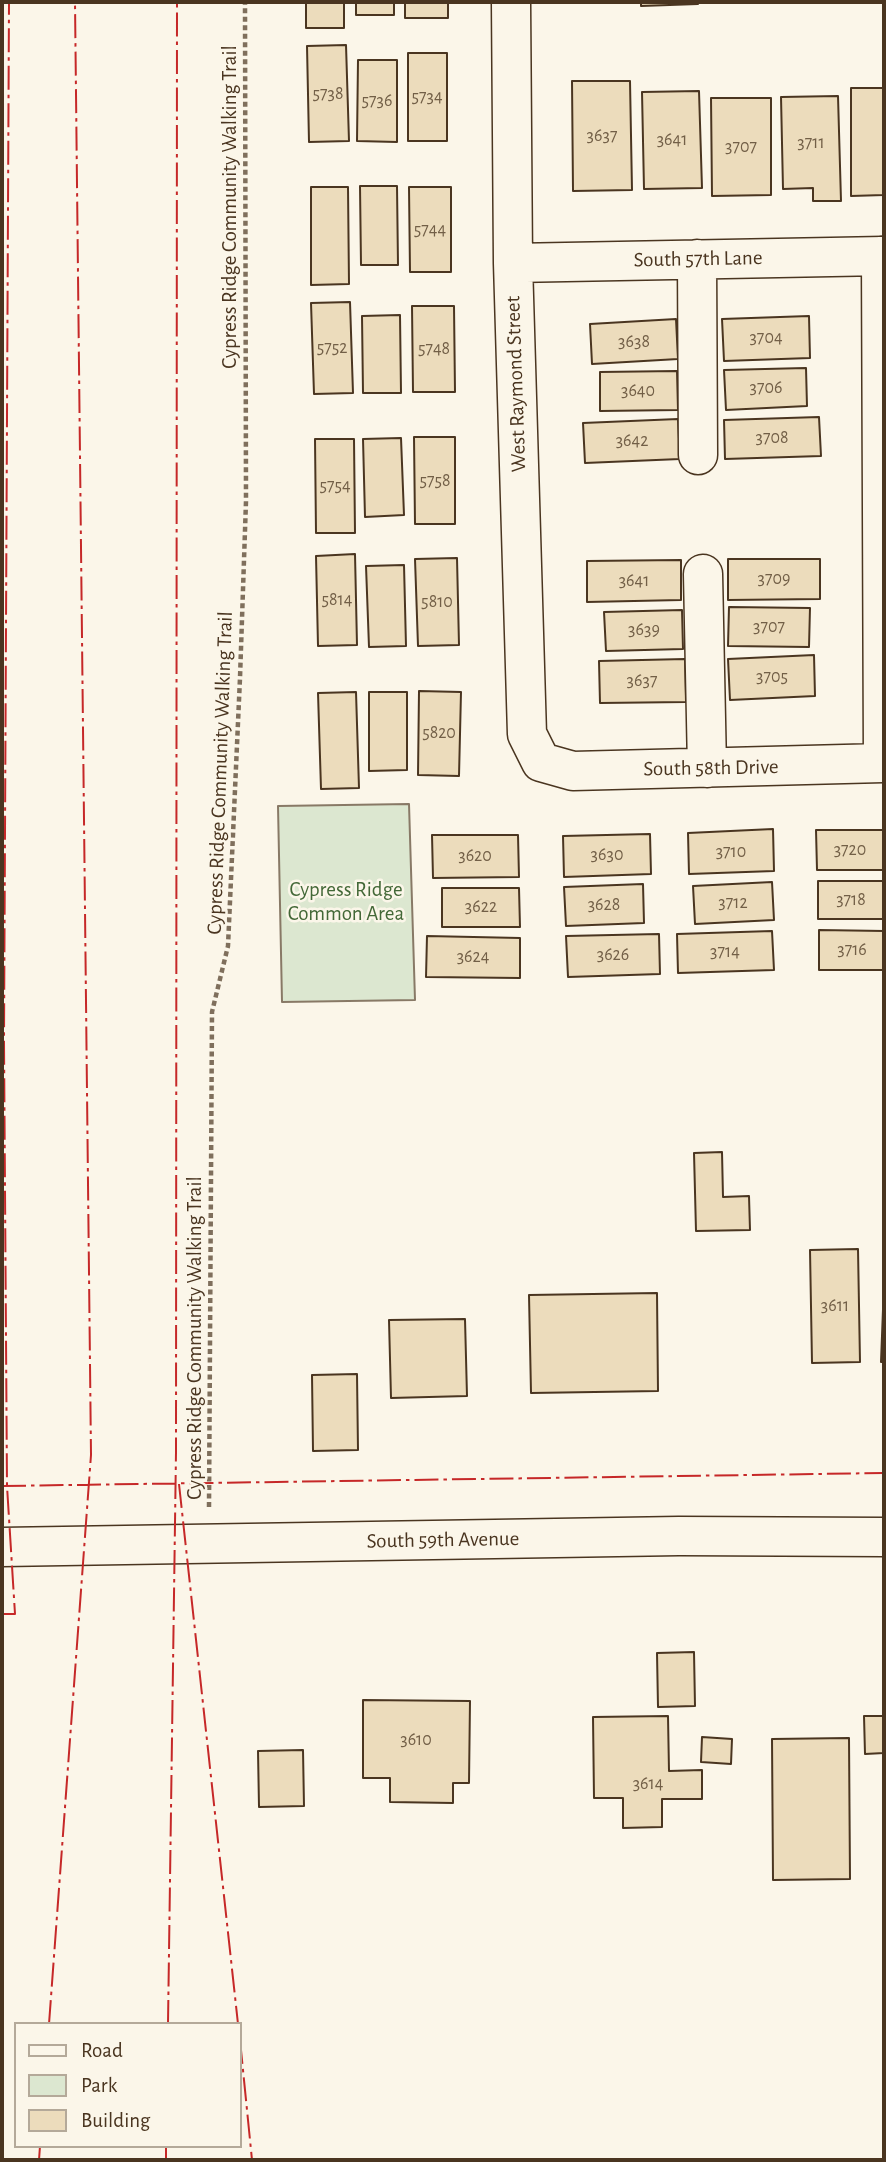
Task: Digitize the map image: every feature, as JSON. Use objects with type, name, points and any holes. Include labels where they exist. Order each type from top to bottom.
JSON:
[{"type":"street","name":"West Raymond Street","points":[[511,2],[513,263],[527,734],[541,762]]},
{"type":"street","name":"South 57th Lane","points":[[513,263],[883,256]]},
{"type":"street","points":[[883,256],[883,763]]},
{"type":"street","points":[[697,259],[698,455]]},
{"type":"street","points":[[703,574],[707,768]]},
{"type":"street","name":"South 58th Drive","points":[[541,762],[573,771],[883,763]]},
{"type":"street","name":"South 59th Avenue","points":[[2,1547],[679,1536],[884,1537]]},
{"type":"path","name":"Cypress Ridge Community Walking Trail","points":[[209,1543],[212,1013],[228,946],[246,501],[246,2]]},
{"type":"green space","name":"Cypress Ridge Common Area","points":[[409,804],[415,1000],[282,1002],[278,806]]},
{"type":"building","points":[[306,2],[344,2],[344,28],[306,28]]},
{"type":"building","points":[[356,2],[394,2],[394,15],[356,15]]},
{"type":"building","points":[[405,2],[448,2],[448,18],[405,18]]},
{"type":"building","points":[[641,2],[698,2],[698,4],[641,6]]},
{"type":"building","points":[[346,45],[349,141],[309,142],[307,46]]},
{"type":"building","points":[[408,53],[447,53],[447,141],[408,141]]},
{"type":"building","points":[[358,60],[397,60],[397,142],[357,141]]},
{"type":"building","points":[[572,81],[630,81],[632,190],[573,191]]},
{"type":"building","points":[[851,88],[884,88],[884,195],[851,196]]},
{"type":"building","points":[[699,91],[702,188],[644,189],[642,92]]},
{"type":"building","points":[[838,96],[841,201],[813,201],[813,188],[783,189],[781,97]]},
{"type":"building","points":[[711,98],[771,98],[771,195],[712,196]]},
{"type":"building","points":[[360,186],[397,186],[398,265],[361,265]]},
{"type":"building","points":[[311,187],[348,187],[349,284],[311,285]]},
{"type":"building","points":[[409,187],[451,187],[451,272],[410,272]]},
{"type":"building","points":[[350,302],[353,393],[314,394],[311,303]]},
{"type":"building","points":[[412,306],[454,306],[455,392],[413,392]]},
{"type":"building","points":[[400,315],[401,393],[363,393],[362,316]]},
{"type":"building","points":[[809,316],[810,358],[724,361],[722,319]]},
{"type":"building","points":[[676,319],[678,359],[592,364],[590,324]]},
{"type":"building","points":[[806,368],[807,406],[726,410],[724,370]]},
{"type":"building","points":[[677,371],[678,410],[600,411],[600,372]]},
{"type":"building","points":[[819,417],[821,456],[725,459],[724,420]]},
{"type":"building","points":[[678,419],[680,459],[585,463],[583,423]]},
{"type":"building","points":[[414,437],[455,437],[455,524],[415,524]]},
{"type":"building","points":[[401,438],[404,515],[365,517],[363,439]]},
{"type":"building","points":[[315,439],[354,439],[355,533],[316,533]]},
{"type":"building","points":[[355,554],[357,645],[318,646],[316,556]]},
{"type":"building","points":[[457,558],[459,645],[418,646],[415,559]]},
{"type":"building","points":[[728,559],[820,559],[820,599],[728,600]]},
{"type":"building","points":[[681,560],[681,600],[587,602],[587,561]]},
{"type":"building","points":[[404,565],[406,646],[369,647],[366,566]]},
{"type":"building","points":[[729,607],[810,608],[809,647],[728,646]]},
{"type":"building","points":[[682,610],[683,649],[606,651],[604,612]]},
{"type":"building","points":[[814,655],[815,696],[730,700],[728,659]]},
{"type":"building","points":[[685,659],[686,702],[600,703],[599,661]]},
{"type":"building","points":[[419,691],[461,692],[459,776],[418,775]]},
{"type":"building","points":[[356,692],[359,788],[321,789],[318,693]]},
{"type":"building","points":[[369,692],[407,692],[407,770],[369,771]]},
{"type":"building","points":[[773,829],[774,871],[689,874],[688,833]]},
{"type":"building","points":[[816,830],[884,830],[884,870],[817,870]]},
{"type":"building","points":[[650,834],[651,874],[564,877],[563,836]]},
{"type":"building","points":[[432,835],[518,835],[519,877],[433,878]]},
{"type":"building","points":[[818,881],[884,881],[884,919],[818,919]]},
{"type":"building","points":[[772,882],[774,920],[695,924],[693,886]]},
{"type":"building","points":[[643,884],[644,923],[566,926],[564,887]]},
{"type":"building","points":[[442,888],[519,888],[520,927],[442,927]]},
{"type":"building","points":[[819,930],[884,931],[884,970],[819,970]]},
{"type":"building","points":[[772,931],[774,970],[678,973],[677,934]]},
{"type":"building","points":[[659,934],[660,974],[568,977],[566,936]]},
{"type":"building","points":[[427,936],[520,938],[520,978],[426,977]]},
{"type":"building","points":[[722,1152],[723,1197],[749,1196],[750,1230],[696,1231],[694,1153]]},
{"type":"building","points":[[858,1249],[860,1362],[812,1363],[810,1250]]},
{"type":"building","points":[[884,1283],[884,1362],[881,1362]]},
{"type":"building","points":[[657,1293],[658,1391],[531,1393],[529,1295]]},
{"type":"building","points":[[465,1319],[467,1396],[391,1398],[389,1320]]},
{"type":"building","points":[[357,1374],[358,1450],[313,1451],[312,1375]]},
{"type":"building","points":[[694,1652],[695,1706],[658,1707],[657,1653]]},
{"type":"building","points":[[363,1700],[470,1701],[469,1783],[453,1783],[453,1803],[390,1802],[390,1778],[363,1778]]},
{"type":"building","points":[[668,1716],[669,1771],[702,1770],[702,1799],[662,1799],[662,1827],[623,1828],[623,1798],[594,1798],[593,1717]]},
{"type":"building","points":[[864,1716],[884,1716],[884,1753],[865,1754]]},
{"type":"building","points":[[702,1737],[732,1739],[731,1764],[701,1762]]},
{"type":"building","points":[[849,1738],[850,1879],[773,1880],[772,1739]]},
{"type":"building","points":[[303,1750],[304,1806],[259,1807],[258,1751]]},
{"type":"power","points":[[2,1614],[15,1614],[7,1486],[4,1041],[9,2]]},
{"type":"power","points":[[49,2022],[91,1455],[75,2]]},
{"type":"power","points":[[168,2022],[176,1452],[177,2]]},
{"type":"power","points":[[2,1486],[884,1473]]},
{"type":"power","points":[[179,1484],[238,2022]]},
{"type":"power","points":[[242,2060],[252,2160]]},
{"type":"power","points":[[39,2160],[40,2148]]},
{"type":"power","points":[[166,2148],[166,2160]]}]
